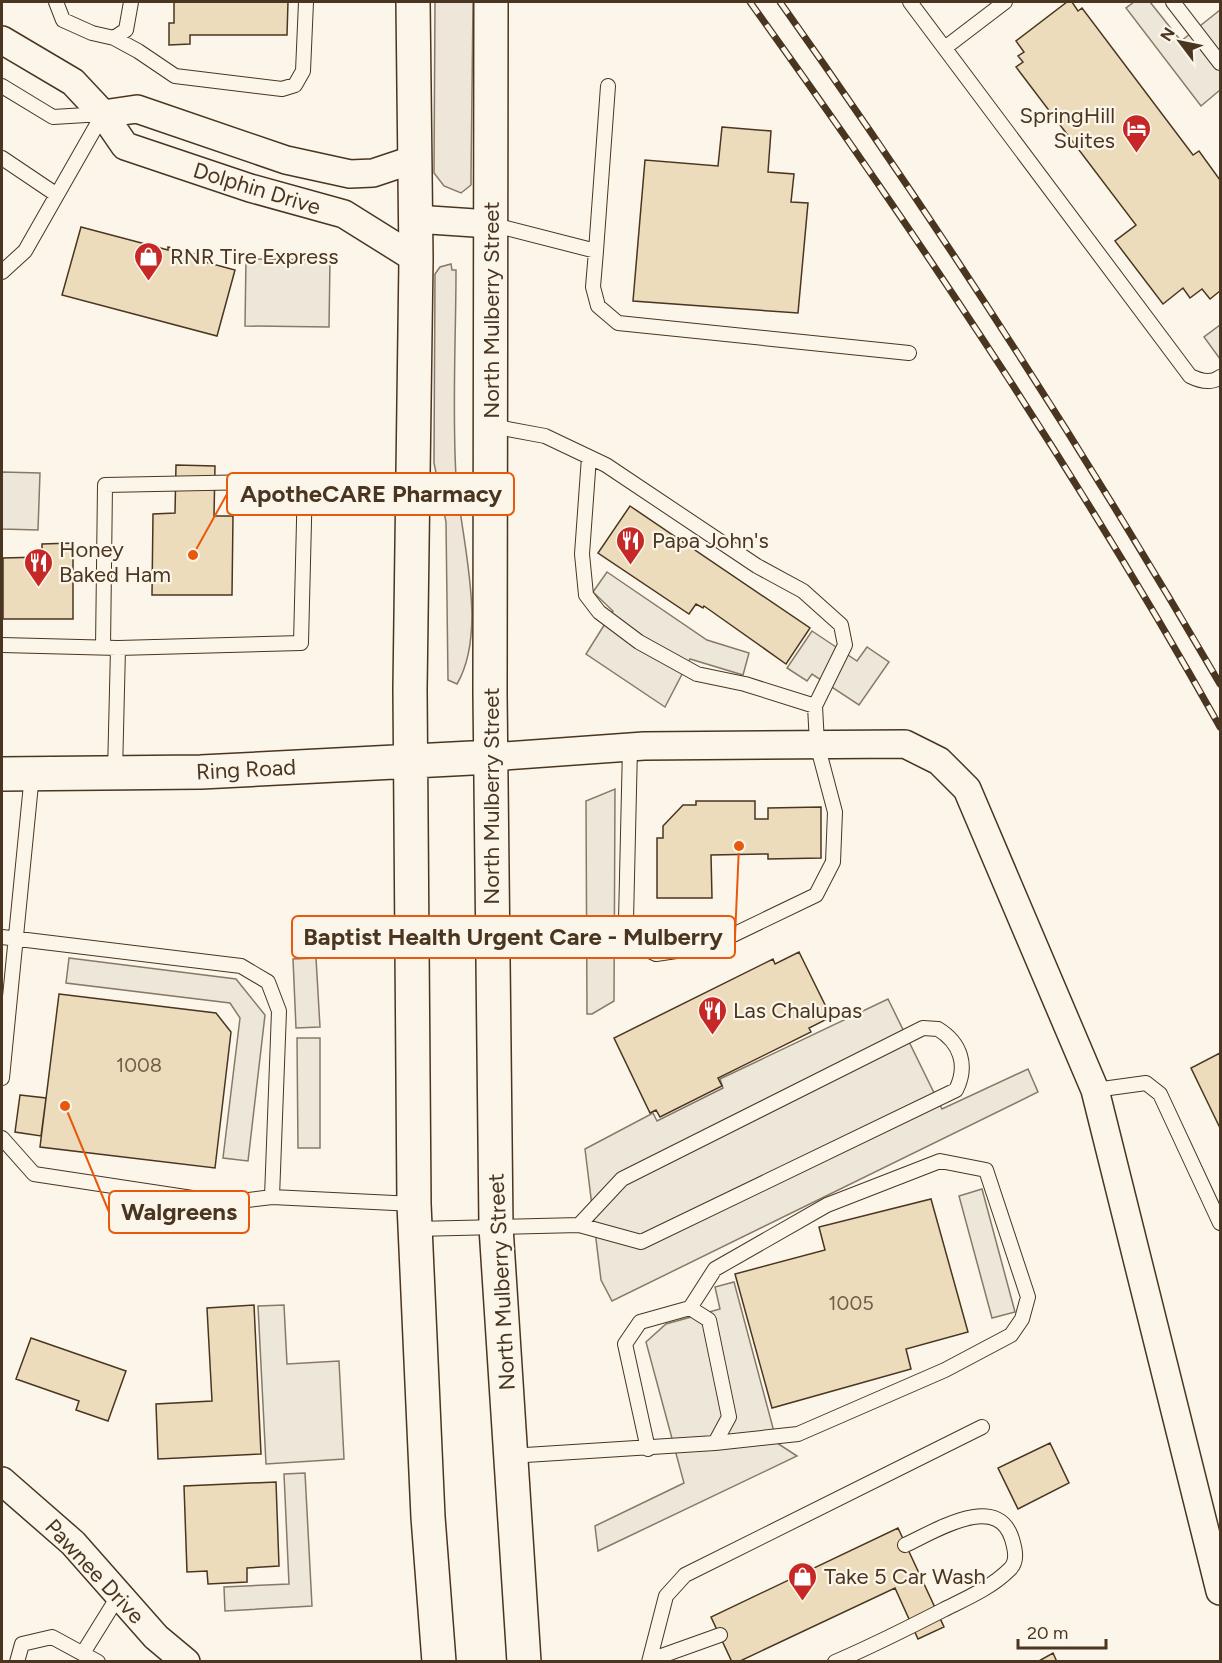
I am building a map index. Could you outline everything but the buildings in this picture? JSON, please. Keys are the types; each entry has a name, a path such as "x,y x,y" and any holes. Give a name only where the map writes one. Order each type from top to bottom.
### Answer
{"main road":[{"path":"414,2 416,259 411,762 414,1216 428,1517 439,1662"},
{"name":"North Mulberry Street","path":"491,2 490,757 496,1227 524,1662"},
{"name":"Ring Road","path":"16,774 201,772 490,757"}],"street":[{"name":"Dolphin Drive","path":"2,40 73,82 103,114 125,146 250,188 344,214 416,259"},
{"name":"Dolphin Drive","path":"103,114 137,109 286,160 350,174 373,173 416,159"},
{"path":"415,219 490,224"},
{"path":"490,757 630,747 905,744 939,761 966,789 1095,1090 1221,1591"},
{"name":"Pawnee Drive","path":"2,1481 73,1543 156,1637 186,1662"}],"lane":[{"path":"56,2 63,20 92,33 114,38 175,76 282,89 295,85 303,71 306,2"},
{"path":"114,38 126,30 130,2"},
{"path":"910,2 946,47 1190,376 1201,381 1215,381 1221,377"},
{"path":"946,47 1005,2"},
{"path":"1173,2 1221,63"},
{"path":"2,86 53,117 103,114"},
{"path":"608,86 594,287 598,306 618,323 909,354"},
{"path":"2,272 25,250 103,114"},
{"path":"2,158 57,195"},
{"path":"490,224 596,251"},
{"path":"492,426 545,436 606,465 757,566 803,591 841,626 845,645 815,705 818,744 835,812 833,862 816,895 710,946 657,954 634,943 626,921 630,747"},
{"path":"589,457 582,554 586,595 599,612 639,642 697,674 745,684 815,705"},
{"path":"2,645 118,648 301,643 305,481"},
{"path":"103,648 105,485 305,481 414,489"},
{"path":"116,773 118,648"},
{"path":"2,1078 16,774"},
{"path":"9,937 241,966 268,982 279,1011 272,1197"},
{"path":"2,1138 34,1174 225,1203 272,1197 496,1227 579,1225 641,1242 956,1090 963,1075 959,1047 938,1029 923,1029 622,1179 579,1225"},
{"path":"1095,1090 1146,1083 1160,1094 1221,1223"},
{"path":"510,1456 648,1449 798,1434 945,1371 1011,1335 1022,1319 1028,1297 986,1170 940,1161 827,1205 715,1269 690,1308 640,1323 625,1344 648,1449"},
{"path":"690,1308 709,1320 729,1417 715,1443"},
{"path":"649,1661 666,1596 685,1575 982,1428"},
{"path":"836,1662 990,1586 1012,1567 1016,1551 1009,1530 992,1517 967,1516 905,1545"},
{"path":"83,1653 119,1595"},
{"path":"649,1661 720,1635"},
{"path":"17,1662 22,1644 52,1636 98,1662"}],"shaded area":[{"path":"435,2 473,2 471,185 461,193 444,186 434,173"},
{"path":"1134,2 1150,2 1181,41 1220,10 1220,90 1201,106 1126,8"},
{"path":"246,259 330,260 329,327 245,326"},
{"path":"451,264 452,270 456,270 454,399 456,476 472,610 471,637 466,662 457,684 448,680 446,522 434,463 435,274 440,267"},
{"path":"1220,325 1220,359 1204,337"},
{"path":"2,472 40,473 38,530 2,529"},
{"path":"607,572 707,640 749,653 743,675 690,659 665,707 586,654 613,611 593,592"},
{"path":"812,631 857,661 867,647 889,662 859,705 812,674 807,681 787,668"},
{"path":"615,789 614,1001 592,1014 587,1014 586,801"},
{"path":"69,958 236,979 265,1015 248,1161 223,1158 240,1018 230,1003 66,983"},
{"path":"316,958 320,1027 296,1028 293,959"},
{"path":"888,999 942,1109 1028,1069 1038,1092 612,1301 601,1280 585,1149 653,1113 657,1121 723,1088 720,1079"},
{"path":"297,1038 320,1038 320,1148 298,1148"},
{"path":"982,1189 1015,1312 992,1318 959,1196"},
{"path":"734,1282 777,1443 797,1456 598,1551 595,1526 684,1483 646,1342 666,1324 720,1309 715,1287"},
{"path":"284,1305 287,1364 339,1361 344,1459 266,1464 258,1306"},
{"path":"305,1473 312,1606 225,1611 224,1587 289,1584 284,1474"}],"railway":[{"path":"750,2 935,268 1054,449 1166,633 1220,727"},
{"path":"780,2 896,169 1008,338 1116,510 1220,684"}],"place":[{"name":"SpringHill Suites","path":"1136,154"},
{"name":"RNR Tire Express","path":"149,282"},
{"name":"ApotheCARE Pharmacy","path":"193,555"},
{"name":"Papa John's","path":"631,566"},
{"name":"Honey Baked Ham","path":"38,588"},
{"name":"Baptist Health Urgent Care - Mulberry","path":"739,846"},
{"name":"Las Chalupas","path":"712,1036"},
{"name":"Walgreens","path":"65,1106"},
{"name":"Take 5 Car Wash","path":"803,1602"}]}
